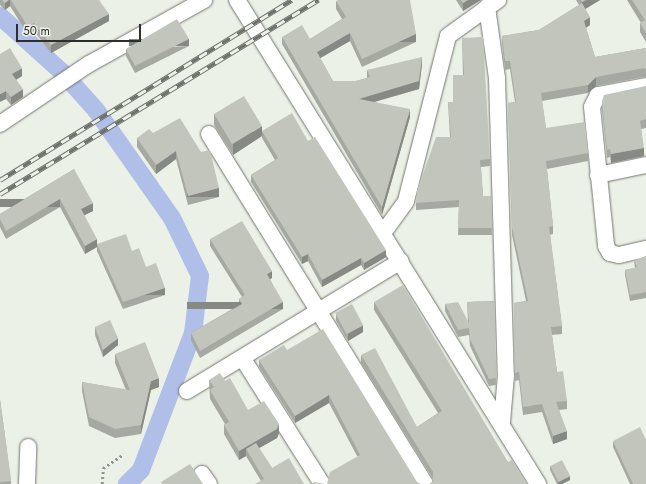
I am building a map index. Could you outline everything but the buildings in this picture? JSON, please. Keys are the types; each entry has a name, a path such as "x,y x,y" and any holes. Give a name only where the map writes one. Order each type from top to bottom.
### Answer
{"street":[{"path":"0,124 89,64 204,0"},
{"path":"237,0 502,422 538,484"},
{"path":"383,233 406,201 426,131 439,59 448,36 492,3"},
{"path":"492,3 497,78 506,375 502,422"},
{"path":"646,86 598,95 593,99 598,175 606,246 610,253 646,249"},
{"path":"209,134 425,484"},
{"path":"598,175 646,165"},
{"path":"187,392 244,359 401,261"},
{"path":"244,359 322,484"},
{"path":"27,484 28,447"}],"path":[{"path":"102,483 103,468 124,454"}],"waterway":[{"path":"0,16 62,72 96,110 172,218 200,276 193,333 141,470 127,484"}],"railway":[{"path":"0,180 292,0"},
{"path":"0,194 318,0"}]}
